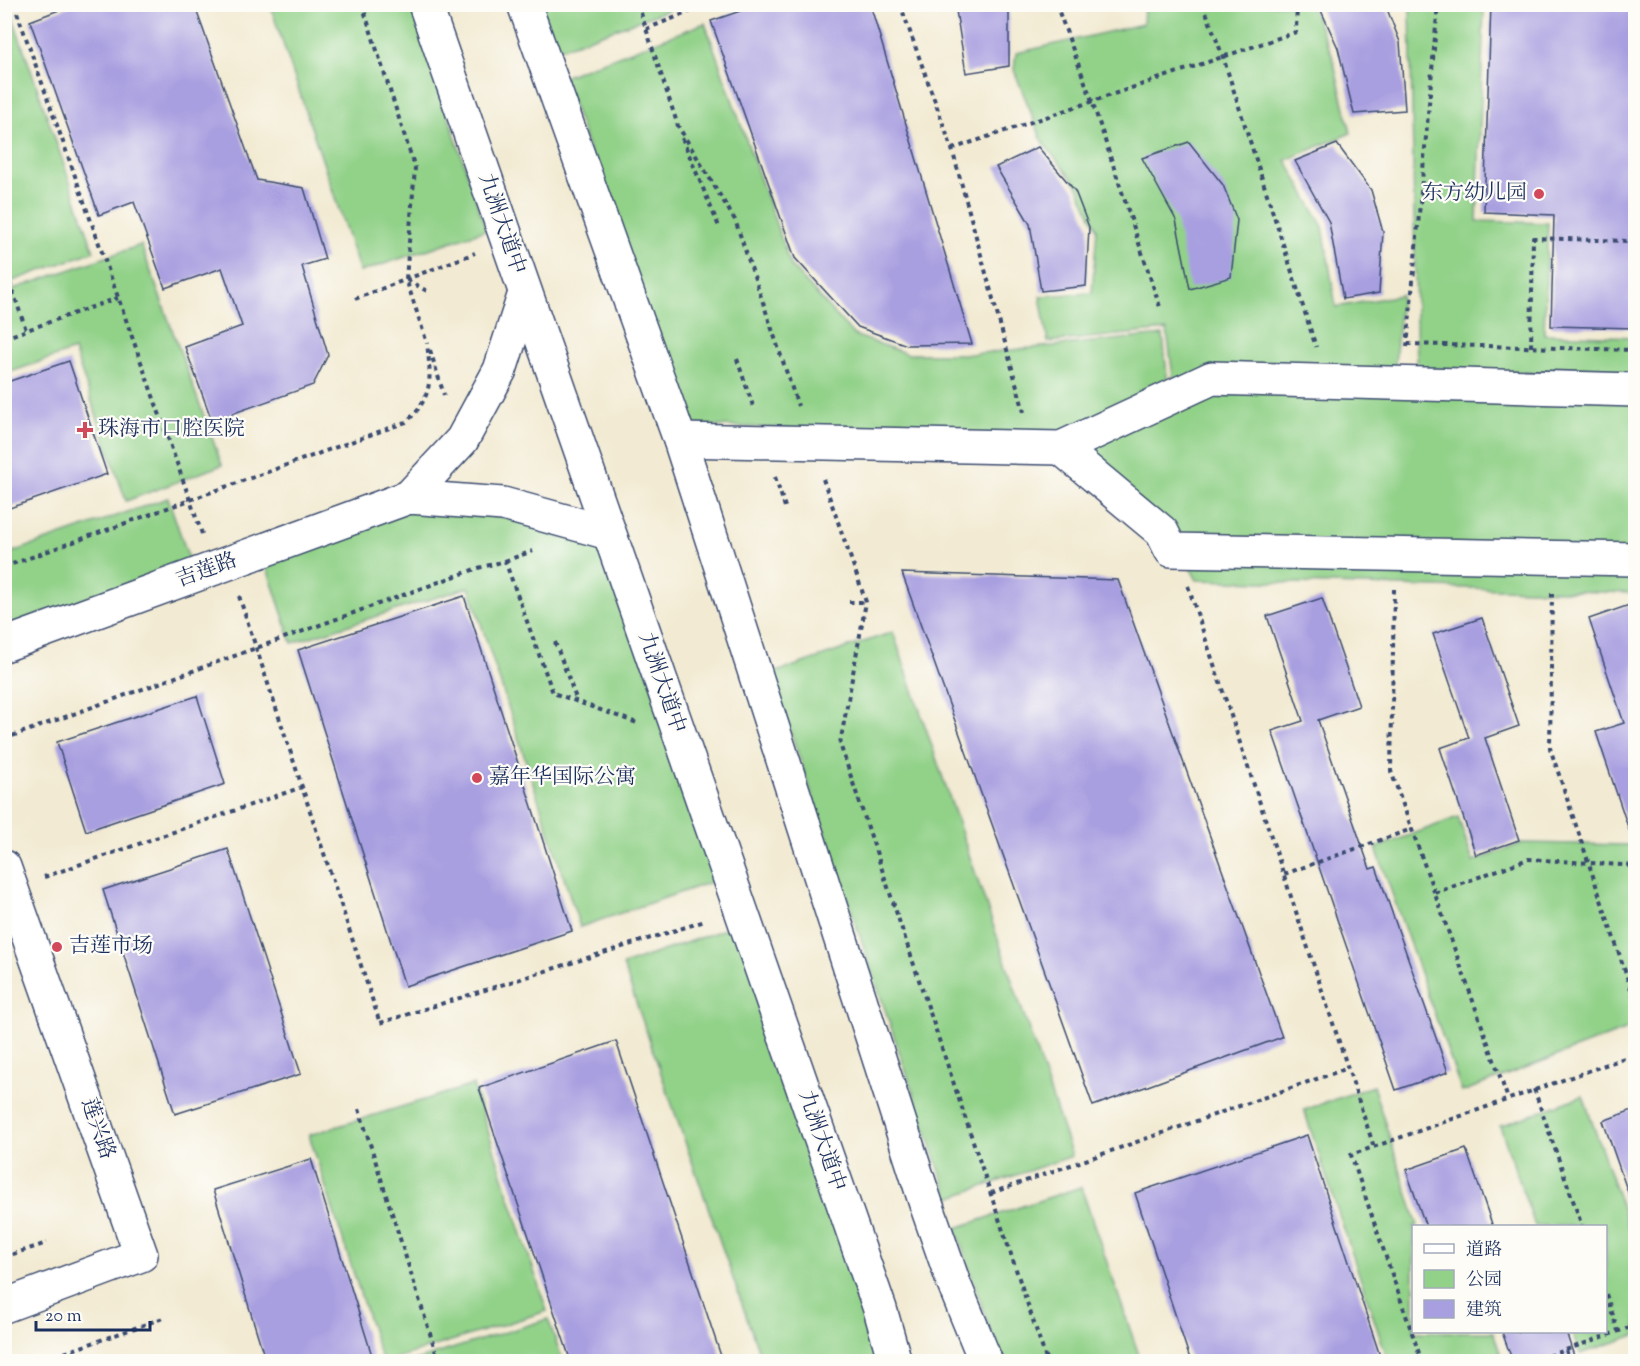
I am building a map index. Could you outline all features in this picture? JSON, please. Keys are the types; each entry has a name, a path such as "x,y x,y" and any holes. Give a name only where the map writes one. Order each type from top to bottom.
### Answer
{"main road":[{"name":"九洲大道中","path":"425,4 880,1310 896,1362"},
{"path":"524,4 680,440 925,1201 954,1284 986,1362"},
{"path":"409,497 462,440 500,370 525,293"},
{"path":"680,440 1047,448 1212,378 1635,390"},
{"path":"1047,448 1162,532 1171,550 1635,560"},
{"path":"409,497 503,504 609,533"},
{"name":"吉莲路","path":"4,645 409,497"},
{"name":"莲兴路","path":"4,1306 141,1255 8,878"}],"path":[{"path":"14,4 190,501 256,648 380,1023 705,921 709,932"},
{"path":"362,4 416,168 406,279 446,400"},
{"path":"638,4 678,126 720,229"},
{"path":"646,29 709,4"},
{"path":"900,4 952,149 1047,448"},
{"path":"1056,4 1092,101 1161,310"},
{"path":"1203,4 1223,57 1327,382"},
{"path":"952,149 1296,32 1296,4"},
{"path":"1403,383 1438,4"},
{"path":"678,126 735,220 866,602 840,744 1047,1362"},
{"path":"1531,347 1533,238 1629,242"},
{"path":"355,299 507,242"},
{"path":"4,264 26,330"},
{"path":"406,279 427,291"},
{"path":"4,338 118,298"},
{"path":"4,567 406,423 425,400 430,385 427,343"},
{"path":"1407,344 1635,350"},
{"path":"737,359 756,415"},
{"path":"4,739 478,568 536,550"},
{"path":"1171,550 1188,586 1374,1147"},
{"path":"505,561 553,693 640,724"},
{"path":"1394,590 1391,771 1508,1099"},
{"path":"1552,592 1550,748 1635,1004"},
{"path":"849,602 866,602"},
{"path":"555,642 577,702"},
{"path":"8,878 302,787"},
{"path":"1284,874 1412,830"},
{"path":"1435,893 1528,859 1635,866"},
{"path":"1412,1333 1351,1155 1635,1054"},
{"path":"991,1193 1347,1068"},
{"path":"1534,1089 1581,1225"},
{"path":"359,1109 439,1362"},
{"path":"4,1257 47,1243"},
{"path":"1607,1300 1618,1331"},
{"path":"39,1362 163,1318"},
{"path":"1532,1362 1635,1325"},
{"path":"1412,1333 1422,1362"},
{"path":"1566,1350 1570,1362"}],"green space":[{"path":"8,4 94,251 5,284 4,5"},
{"path":"540,4 682,5 557,50"},
{"path":"1150,4 1310,5 1332,55 1351,133 1286,160 1323,227 1336,307 1401,295 1394,376 1174,385 1167,330 1048,342 1040,296 1092,293 1097,229 1077,185 1043,143 1014,70 1016,53 1143,24 1144,6"},
{"path":"270,5 412,5 486,230 360,272"},
{"path":"1410,5 1484,5 1477,221 1548,223 1544,334 1635,337 1635,377 1417,368"},
{"path":"705,23 791,266 854,335 908,354 972,354 1163,335 1168,386 1061,438 688,425 563,77"},
{"path":"141,245 222,465 126,501 74,350 5,374 5,292"},
{"path":"1216,389 1635,400 1635,593 1197,580 1167,527 1083,450"},
{"path":"168,498 190,562 5,627 4,555"},
{"path":"410,509 502,516 605,547 717,880 580,927 469,587 292,643 264,559"},
{"path":"893,632 1072,1156 949,1198 771,674"},
{"path":"1458,817 1473,862 1523,843 1628,845 1636,843 1635,1026 1462,1092 1376,848"},
{"path":"742,923 896,1361 762,1361 623,965"},
{"path":"473,1085 547,1311 382,1361 309,1135"},
{"path":"1373,1086 1418,1225 1412,1225 1412,1333 1493,1333 1503,1361 1388,1361 1304,1110"},
{"path":"1583,1096 1635,1245 1636,1335 1580,1354 1572,1333 1607,1333 1607,1225 1535,1225 1500,1126"},
{"path":"1081,1187 1141,1361 1000,1361 956,1228"},
{"path":"548,1319 563,1361 413,1361"}],"building":[{"path":"75,4 194,4 257,180 304,188 325,259 302,266 328,355 313,385 212,421 185,347 242,326 222,268 165,288 134,202 99,215 30,21"},
{"path":"761,4 870,4 972,344 907,345 858,327 795,258 711,21"},
{"path":"955,4 1009,4 1009,66 966,73"},
{"path":"1318,4 1385,4 1400,42 1405,110 1354,114 1338,48"},
{"path":"1491,4 1635,4 1633,259 1635,259 1635,328 1551,326 1554,215 1484,212"},
{"path":"1189,142 1223,185 1237,220 1231,277 1190,289 1176,220 1142,158"},
{"path":"1337,144 1371,190 1383,232 1379,293 1343,299 1329,222 1295,161"},
{"path":"1038,147 1075,191 1089,227 1086,286 1041,291 1030,224 996,167"},
{"path":"69,361 107,474 4,510 4,383"},
{"path":"902,573 1118,580 1282,1037 1093,1106"},
{"name":"嘉年华国际公寓","path":"464,596 572,931 405,986 298,650"},
{"path":"1322,598 1359,706 1318,720 1370,869 1376,867 1448,1072 1396,1090 1272,731 1303,721 1267,616"},
{"path":"1635,603 1635,832 1630,833 1596,732 1624,723 1589,619"},
{"path":"1482,618 1519,726 1485,738 1519,840 1476,855 1440,748 1469,738 1433,634"},
{"path":"197,696 225,784 86,831 57,742"},
{"path":"228,849 301,1074 175,1114 103,890"},
{"path":"616,1041 723,1362 571,1362 479,1088"},
{"path":"1635,1109 1635,1201 1631,1201 1603,1121"},
{"path":"1307,1135 1382,1362 1191,1362 1135,1193"},
{"path":"1466,1149 1492,1225 1425,1225 1406,1170"},
{"path":"311,1159 374,1362 266,1362 213,1190"},
{"path":"1502,1333 1566,1333 1576,1362 1513,1362"}],"place":[{"name":"东方幼儿园","path":"1539,194"},
{"name":"珠海市口腔医院","path":"85,430"},
{"name":"嘉年华国际公寓","path":"477,778"},
{"name":"吉莲市场","path":"57,947"}]}
